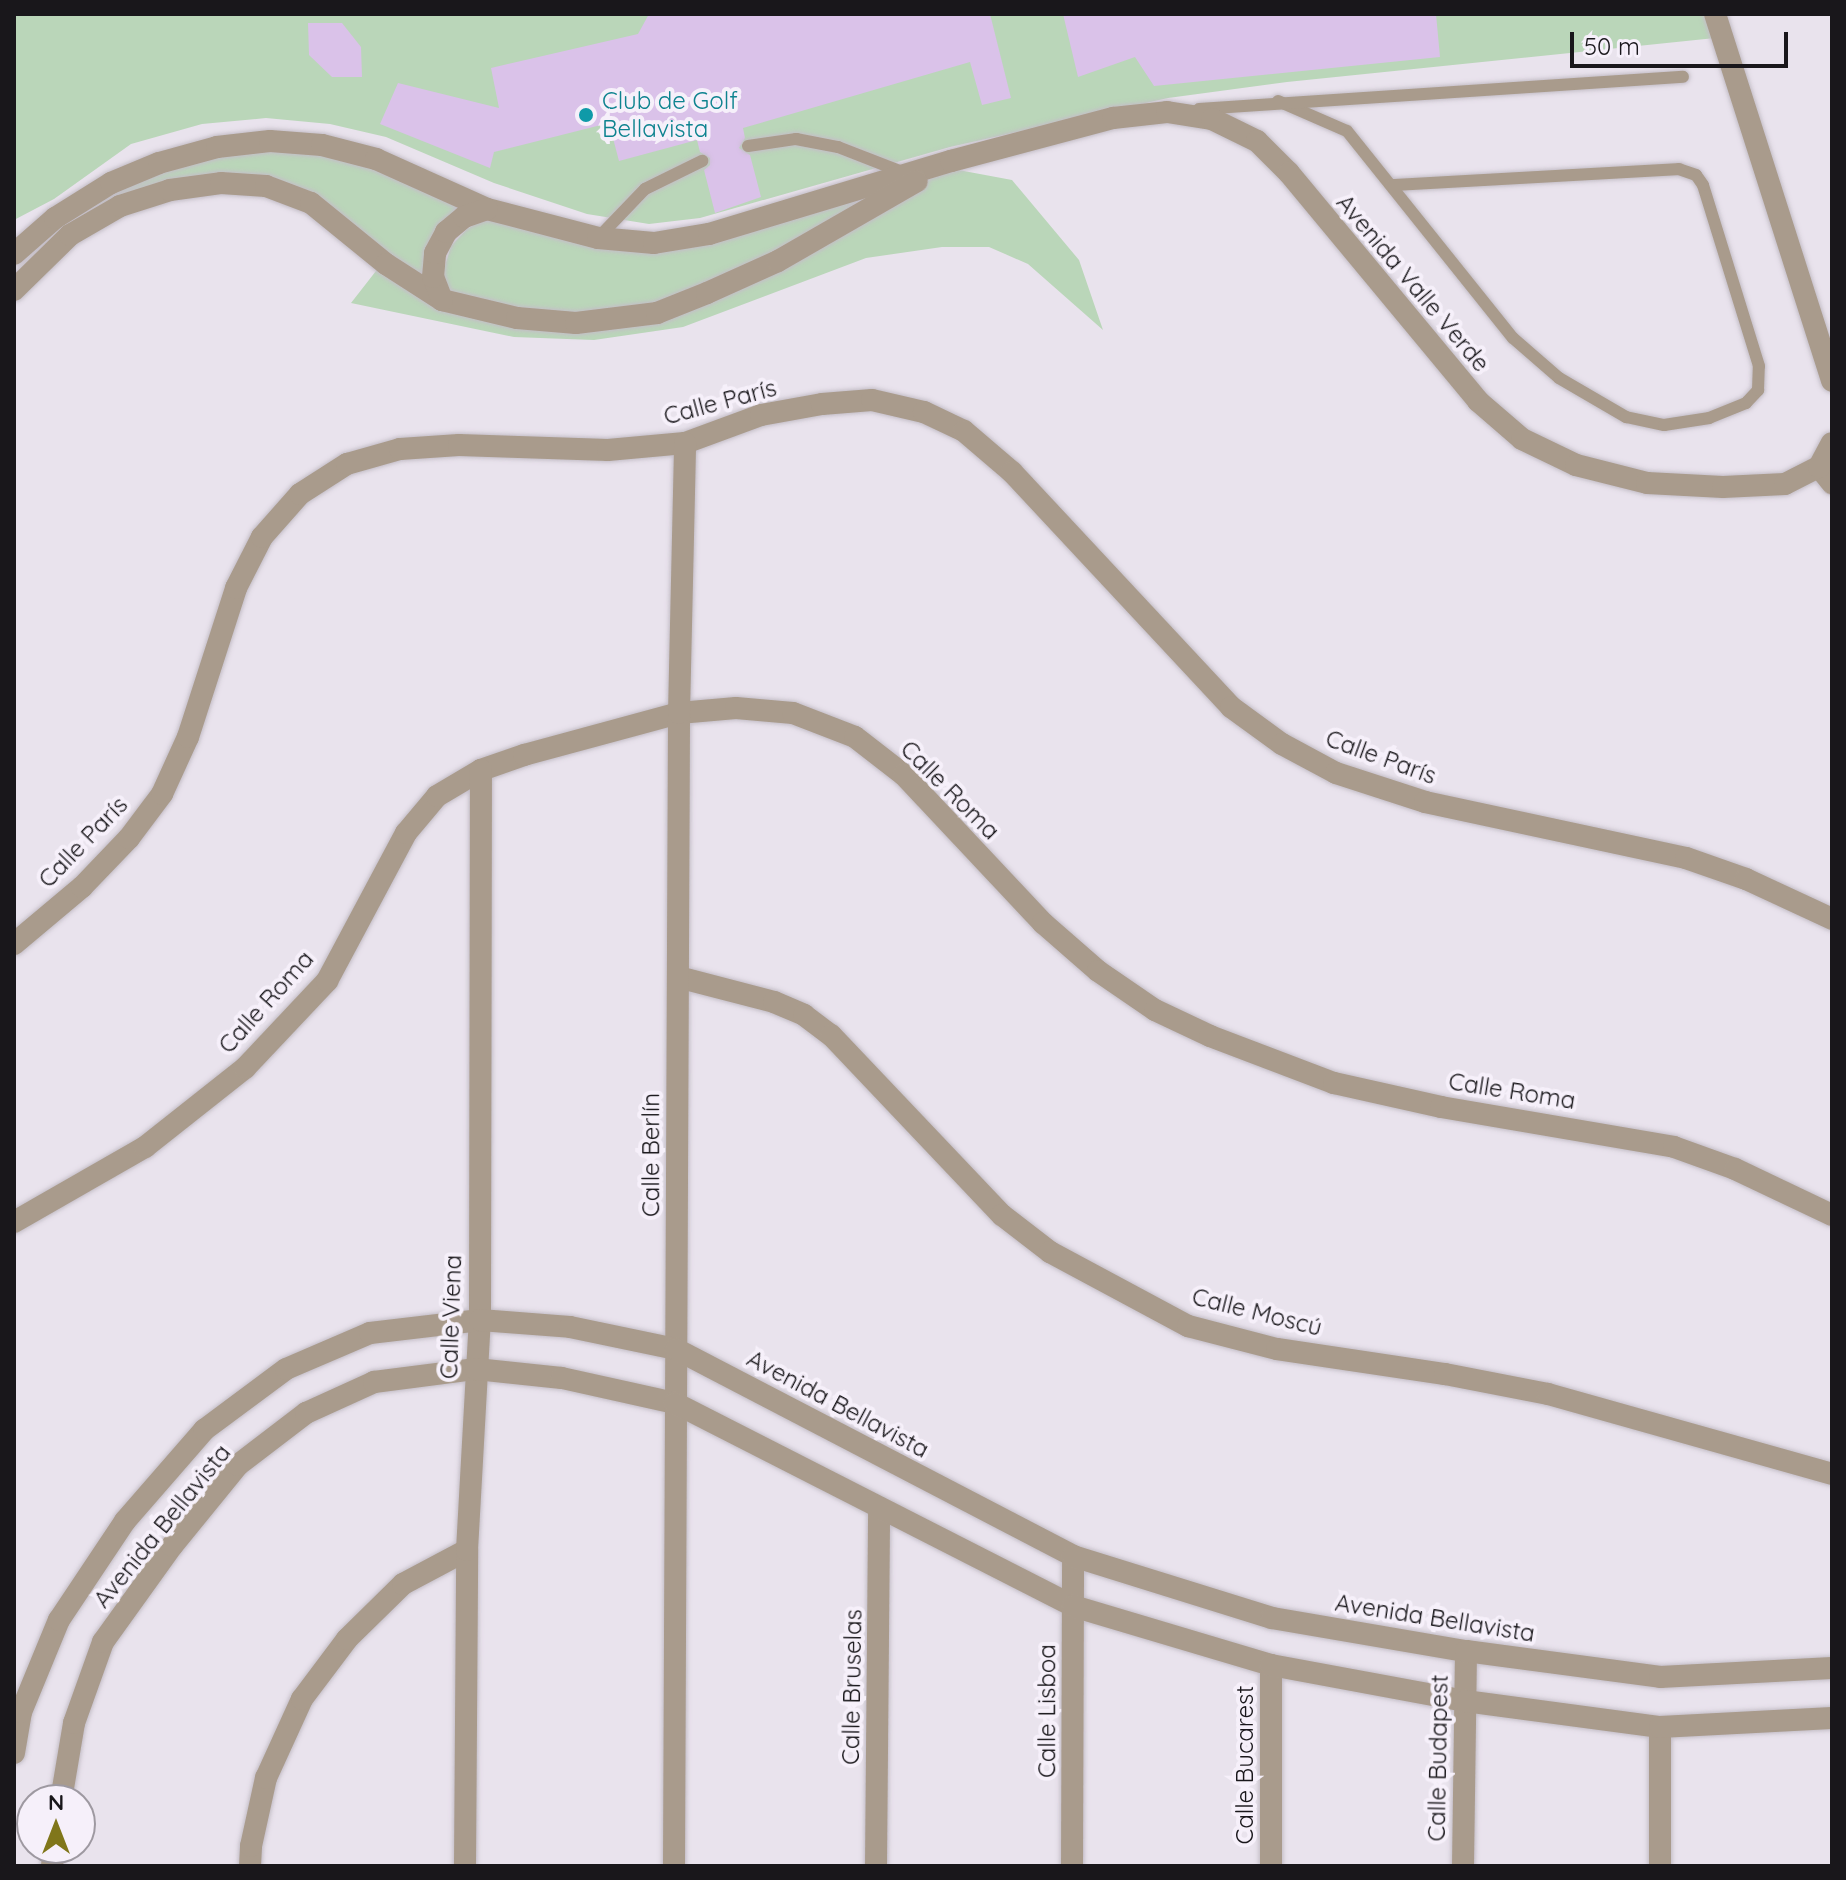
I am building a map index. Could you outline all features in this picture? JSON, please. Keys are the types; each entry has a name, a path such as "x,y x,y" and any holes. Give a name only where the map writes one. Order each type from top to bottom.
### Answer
{"street":[{"path":"1715,14 1832,381"},
{"name":"Avenida Valle Verde","path":"14,254 55,218 111,183 159,163 217,147 270,141 322,145 376,159 487,209 598,238 654,243 709,234 951,161 1113,118 1167,112 1212,119 1257,141 1289,173 1478,401 1522,439 1576,465 1647,483 1723,487 1785,484 1826,475 1832,443"},
{"name":"Avenida Valle Verde","path":"14,290 70,235 120,206 170,190 221,183 266,186 311,203 386,264 442,300 517,318 576,323 657,313 778,261 951,161"},
{"path":"442,300 433,277 435,253 446,232 464,217 487,209"},
{"name":"Calle París","path":"14,944 101,867 129,838 162,794 188,737 236,588 262,537 300,494 347,464 400,449 459,445 608,450 685,443 761,415 822,404 872,400 924,412 964,431 1012,472 1231,707 1282,744 1336,773 1425,802 1686,858 1746,879 1832,919"},
{"name":"Calle Berlín","path":"674,1866 679,713 685,443"},
{"name":"Calle Roma","path":"14,1222 145,1147 245,1068 327,981 406,833 437,796 481,770 679,713 736,708 793,713 855,737 904,775 1043,923 1098,971 1155,1010 1210,1036 1334,1083 1441,1107 1674,1147 1735,1169 1832,1215"},
{"name":"Calle Viena","path":"465,1866 467,1550 480,1320 481,770"},
{"name":"Calle Moscú","path":"678,977 774,1002 804,1015 831,1035 1002,1215 1050,1252 1188,1326 1277,1349 1445,1374 1548,1394 1832,1474"},
{"name":"Avenida Bellavista","path":"14,1753 21,1712 59,1620 125,1521 204,1430 286,1369 370,1333 480,1320 570,1327 676,1349 1073,1556 1272,1618 1466,1651 1660,1677 1832,1668"},
{"name":"Avenida Bellavista","path":"64,1784 74,1723 103,1642 172,1546 238,1465 306,1413 374,1382 476,1369 562,1378 675,1403 1073,1606 1271,1665 1465,1701 1660,1727 1832,1718"},
{"name":"Calle Bruselas","path":"876,1866 879,1508"},
{"path":"250,1866 251,1846 266,1778 302,1699 347,1639 403,1584 467,1550"},
{"name":"Calle Lisboa","path":"1072,1866 1073,1556"},
{"name":"Calle Budapest","path":"1463,1866 1466,1651"},
{"name":"Calle Bucarest","path":"1271,1665 1271,1866"},
{"path":"1660,1727 1660,1866"}],"lane":[{"path":"1167,112 1278,101 1683,77"},
{"path":"1278,101 1347,131 1433,243 1513,338 1559,378 1626,417 1664,425 1709,418 1746,403 1758,390 1759,366 1703,185 1696,175 1679,169 1391,185"},
{"path":"748,146 796,139 838,147 908,174"},
{"path":"598,238 645,189 702,161"}],"green space":[{"name":"Club de Golf Bellavista","path":"14,14 1708,14 1715,38 1287,82 1168,98 950,147 700,218 649,224 587,214 494,183 386,137 330,124 266,118 202,124 131,144 54,199 14,220"},
{"path":"256,146 323,150 469,206 447,220 444,269 451,246 467,229 492,215 653,249 953,169 1012,180 1079,260 1103,330 1028,264 989,247 942,247 866,258 683,327 594,340 514,337 351,303 390,253 233,177 147,189 79,214 142,172"}],"building":[{"name":"Club de Golf Bellavista","path":"649,14 990,14 1011,98 982,105 970,62 743,128 745,138 739,148 750,155 761,197 715,213 704,170 710,165 710,158 700,152 697,140 619,161 609,123 494,152 490,168 380,124 398,83 499,108 491,68 638,34"},
{"path":"1063,14 1436,14 1440,57 1154,86 1135,57 1078,77"},
{"path":"308,23 342,23 361,47 362,77 332,77 309,55"}],"place":[{"name":"Club de Golf Bellavista","path":"586,115"}]}
